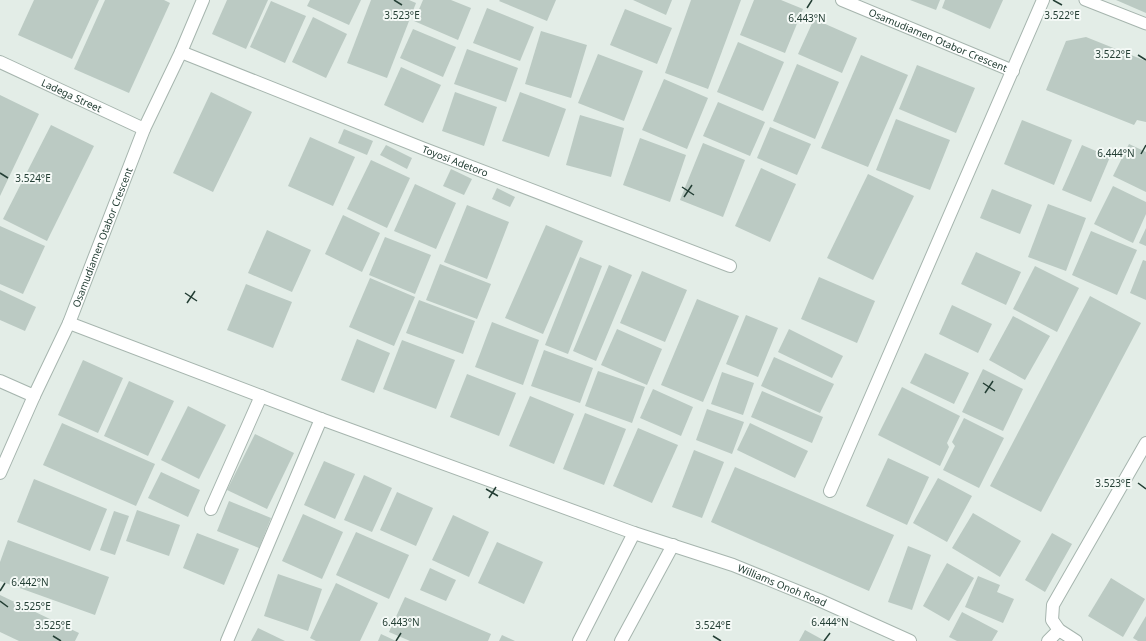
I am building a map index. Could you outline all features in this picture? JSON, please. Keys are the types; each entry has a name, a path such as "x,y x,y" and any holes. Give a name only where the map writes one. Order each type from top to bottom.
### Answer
{"street":[{"name":"Osamudiamen Otabor Crescent","path":"0,473 34,396 69,323 144,129 181,52 203,0"},
{"name":"Osamudiamen Otabor Crescent","path":"842,0 1012,71"},
{"path":"830,491 1043,0"},
{"name":"Toyosi Adetoro","path":"181,52 422,148 730,266"},
{"name":"Ladega Street","path":"0,62 144,129"},
{"name":"Williams Onoh Road","path":"69,323 321,419 634,533 733,565 819,600 910,641"},
{"path":"0,381 34,396"},
{"path":"211,509 261,396"},
{"path":"227,641 321,419"},
{"path":"1076,641 1059,630 1052,620 1053,605 1146,443"},
{"path":"579,641 634,533"},
{"path":"621,641 673,545"},
{"path":"1048,641 1059,630"}],"lane":[{"path":"1085,0 1146,24"}],"building":[{"path":"34,0 99,0 72,59 18,35"},
{"path":"105,0 164,0 170,3 129,93 74,69"},
{"path":"227,0 268,0 246,49 212,34"},
{"path":"310,0 361,0 349,25 307,6"},
{"path":"371,0 409,0 416,3 387,78 347,63"},
{"path":"423,0 451,0 471,8 458,40 414,21"},
{"path":"556,0 547,21 499,1"},
{"path":"633,0 672,0 666,15"},
{"path":"691,0 741,0 708,89 665,73"},
{"path":"754,0 781,0 803,9 785,53 740,35"},
{"path":"910,0 940,0 936,10"},
{"path":"945,0 1003,0 990,29 942,8"},
{"path":"1116,0 1146,0 1146,13"},
{"path":"271,1 306,16 285,63 250,47"},
{"path":"487,8 534,27 520,61 473,43"},
{"path":"625,9 672,28 657,64 610,45"},
{"path":"313,17 347,34 326,78 292,62"},
{"path":"814,19 857,38 842,73 798,54"},
{"path":"413,29 456,47 443,77 400,58"},
{"path":"541,31 587,45 571,98 525,84"},
{"path":"1086,37 1146,61 1146,122 1137,120 1134,125 1046,90 1066,41"},
{"path":"738,42 784,62 763,111 717,92"},
{"path":"467,49 518,68 506,102 454,84"},
{"path":"598,54 643,71 624,121 578,103"},
{"path":"861,55 908,75 868,167 821,148"},
{"path":"797,64 839,82 815,139 773,121"},
{"path":"917,65 975,88 956,133 899,109"},
{"path":"401,67 441,85 423,123 384,105"},
{"path":"664,79 708,98 687,149 642,130"},
{"path":"211,92 252,112 213,192 173,173"},
{"path":"455,92 497,107 484,146 442,131"},
{"path":"520,92 566,109 549,157 502,141"},
{"path":"0,95 39,114 0,196"},
{"path":"718,102 765,122 750,156 703,136"},
{"path":"580,115 624,128 611,177 566,165"},
{"path":"896,119 950,140 930,190 876,170"},
{"path":"1022,120 1072,140 1054,185 1004,164"},
{"path":"51,125 94,146 47,241 3,219"},
{"path":"770,127 811,144 797,175 757,158"},
{"path":"344,129 373,141 367,155 338,143"},
{"path":"310,137 355,157 333,206 288,186"},
{"path":"640,138 686,155 670,202 623,185"},
{"path":"703,143 745,160 723,217 680,200"},
{"path":"1129,144 1146,152 1146,192 1113,176"},
{"path":"386,145 412,158 407,169 380,155"},
{"path":"1082,145 1110,157 1091,202 1062,190"},
{"path":"371,160 410,178 387,228 347,209"},
{"path":"761,168 796,184 770,242 735,226"},
{"path":"451,169 472,179 464,195 443,186"},
{"path":"868,174 914,196 873,280 827,258"},
{"path":"415,184 456,203 436,249 394,231"},
{"path":"1113,186 1146,202 1146,214 1133,243 1094,224"},
{"path":"497,188 515,197 510,207 492,199"},
{"path":"992,189 1032,205 1020,234 980,218"},
{"path":"1048,204 1086,218 1066,271 1028,257"},
{"path":"467,205 509,222 487,279 444,262"},
{"path":"343,215 380,233 362,272 325,254"},
{"path":"546,225 583,241 543,334 505,318"},
{"path":"0,226 45,246 23,294 0,284"},
{"path":"1146,228 1146,246 1139,243"},
{"path":"267,230 311,250 292,292 248,273"},
{"path":"1091,231 1137,250 1117,295 1072,275"},
{"path":"385,237 431,255 415,294 369,275"},
{"path":"976,252 1021,272 1006,305 961,284"},
{"path":"580,257 602,266 568,354 545,345"},
{"path":"1143,260 1146,261 1146,300 1130,293"},
{"path":"440,264 491,284 477,319 426,300"},
{"path":"609,265 632,275 596,361 573,351"},
{"path":"1035,266 1079,288 1057,332 1013,309"},
{"path":"642,271 687,290 665,342 620,323"},
{"path":"819,277 875,301 857,343 801,319"},
{"path":"370,278 415,297 394,346 349,327"},
{"path":"246,284 292,302 273,348 227,330"},
{"path":"0,290 36,307 25,331 0,320"},
{"path":"1090,296 1141,323 1041,512 990,486"},
{"path":"697,299 739,316 703,402 661,385"},
{"path":"419,300 475,321 463,354 406,333"},
{"path":"952,305 992,324 978,353 939,334"},
{"path":"746,315 778,328 758,377 726,364"},
{"path":"1013,316 1050,336 1025,380 989,360"},
{"path":"492,322 539,340 523,385 475,367"},
{"path":"617,329 662,349 647,385 601,365"},
{"path":"789,329 843,356 832,378 778,352"},
{"path":"357,339 390,353 374,393 341,380"},
{"path":"402,340 455,360 436,409 383,389"},
{"path":"544,350 593,368 580,403 531,386"},
{"path":"925,353 969,373 954,404 910,383"},
{"path":"774,357 834,384 820,413 761,386"},
{"path":"83,360 123,378 98,433 58,415"},
{"path":"983,369 1023,389 1003,431 962,412"},
{"path":"598,371 645,387 632,423 585,406"},
{"path":"722,372 754,383 743,415 711,404"},
{"path":"467,374 516,393 499,436 450,417"},
{"path":"129,381 174,401 148,456 104,436"},
{"path":"902,387 960,416 947,443 949,447 940,466 878,435"},
{"path":"653,389 693,407 681,436 640,418"},
{"path":"762,391 823,417 812,443 751,417"},
{"path":"530,396 574,414 554,464 509,446"},
{"path":"188,406 226,425 199,479 161,460"},
{"path":"707,409 744,422 732,454 696,440"},
{"path":"585,413 626,429 604,485 563,469"},
{"path":"964,418 1004,438 979,488 943,470 955,446 952,442"},
{"path":"62,423 155,464 136,506 43,465"},
{"path":"750,423 808,451 795,478 737,450"},
{"path":"638,428 678,445 652,503 613,486"},
{"path":"255,434 294,453 267,509 227,490"},
{"path":"694,450 724,462 702,518 672,507"},
{"path":"888,458 929,477 907,525 866,506"},
{"path":"324,461 355,474 335,519 304,505"},
{"path":"735,467 894,535 869,591 711,522"},
{"path":"161,472 200,490 188,517 148,498"},
{"path":"364,475 392,488 372,532 344,520"},
{"path":"938,478 972,496 947,542 913,523"},
{"path":"34,479 107,509 90,551 17,522"},
{"path":"397,492 433,508 416,546 380,530"},
{"path":"229,501 271,518 259,548 217,531"},
{"path":"137,510 180,525 169,556 126,541"},
{"path":"114,511 129,516 115,555 100,550"},
{"path":"973,513 1021,541 1000,577 952,548"},
{"path":"303,514 343,532 322,579 282,561"},
{"path":"453,515 489,532 469,577 432,560"},
{"path":"356,532 409,555 389,599 336,575"},
{"path":"197,533 239,549 224,585 183,568"},
{"path":"1052,533 1072,544 1045,592 1025,580"},
{"path":"8,540 109,577 95,615 0,581 0,562"},
{"path":"497,542 543,562 524,604 478,583"},
{"path":"908,546 931,555 912,610 888,602"},
{"path":"947,563 974,578 949,621 923,606"},
{"path":"430,568 456,580 446,601 420,590"},
{"path":"278,574 322,589 308,631 264,616"},
{"path":"978,576 1000,585 997,592 1014,599 1003,623 965,607"},
{"path":"1111,578 1145,599 1123,637 1088,616"},
{"path":"336,583 378,603 360,641 316,641 310,638"},
{"path":"0,595 79,633 75,641 19,641 0,632"},
{"path":"405,597 491,634 488,641 410,641 389,632"},
{"path":"962,612 998,631 992,641 957,641 949,637"},
{"path":"1146,616 1146,641 1138,641 1133,638"},
{"path":"258,628 285,641 251,641"},
{"path":"805,630 825,641 799,641"},
{"path":"381,634 396,641 378,641"},
{"path":"502,635 515,641 499,641"}]}
